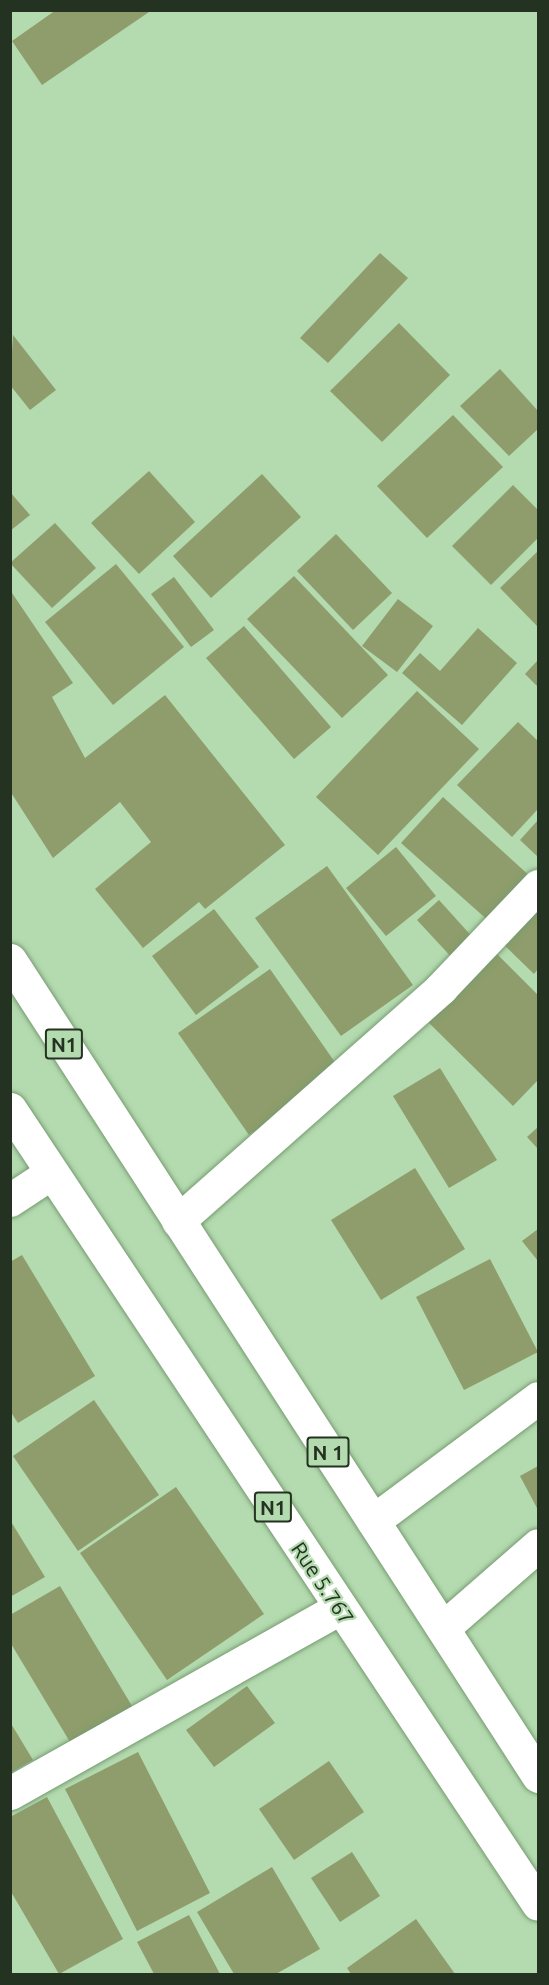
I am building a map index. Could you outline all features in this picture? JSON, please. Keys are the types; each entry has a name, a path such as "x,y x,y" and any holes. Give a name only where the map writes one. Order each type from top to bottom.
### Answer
{"main road":[{"path":"178,1221 441,988 538,886"},
{"name":"N1","path":"10,960 117,1128"},
{"name":"Rue 5.767","path":"10,1109 339,1608 538,1904"},
{"name":"N 1","path":"117,1128 538,1776"},
{"path":"10,1200 51,1173"},
{"path":"373,1521 538,1398"},
{"path":"443,1628 538,1545"},
{"path":"10,1793 339,1608"}],"building":[{"path":"56,10 152,10 42,85 12,41"},
{"path":"380,253 408,278 328,363 300,338"},
{"path":"399,323 450,375 382,442 330,391"},
{"path":"13,335 56,390 30,410 10,385"},
{"path":"500,369 538,411 538,429 509,456 460,406"},
{"path":"453,415 503,467 427,538 377,486"},
{"path":"149,471 195,522 139,574 91,523"},
{"path":"262,474 301,517 211,598 173,556"},
{"path":"513,485 538,510 538,538 491,585 452,546"},
{"path":"10,492 30,515 10,531"},
{"path":"55,523 96,568 52,608 10,563"},
{"path":"336,534 392,593 353,630 297,571"},
{"path":"538,551 538,627 500,588"},
{"path":"116,564 184,647 113,705 45,622"},
{"path":"294,576 388,675 342,718 247,619"},
{"path":"174,577 214,630 191,647 151,594"},
{"path":"10,590 73,683 52,697 85,758 165,695 285,845 205,909 199,902 143,948 95,889 151,842 120,802 53,858 10,791"},
{"path":"398,599 433,626 397,672 362,646"},
{"path":"244,626 331,727 294,759 206,658"},
{"path":"478,628 517,663 462,725 402,673 420,653 440,671"},
{"path":"538,660 538,687 525,674"},
{"path":"417,691 479,749 378,855 316,797"},
{"path":"518,722 538,741 538,809 512,837 457,785"},
{"path":"443,797 532,878 491,923 401,843"},
{"path":"538,820 538,857 520,840"},
{"path":"396,847 436,896 386,936 346,888"},
{"path":"327,866 413,985 341,1036 255,918"},
{"path":"439,900 476,941 455,961 417,920"},
{"path":"538,905 538,969 534,974 502,943"},
{"path":"214,909 259,967 196,1015 152,956"},
{"path":"493,950 538,995 538,1080 513,1106 424,1018"},
{"path":"270,969 341,1071 249,1135 178,1033"},
{"path":"440,1068 497,1160 449,1188 393,1096"},
{"path":"538,1127 538,1149 527,1137"},
{"path":"415,1168 465,1249 381,1300 331,1220"},
{"path":"538,1229 538,1261 522,1241"},
{"path":"22,1255 95,1376 18,1423 10,1411 10,1262"},
{"path":"490,1259 538,1352 464,1390 416,1297"},
{"path":"94,1400 159,1495 78,1551 13,1456"},
{"path":"538,1466 538,1510 520,1476"},
{"path":"176,1487 264,1614 167,1680 80,1553"},
{"path":"10,1520 45,1577 10,1597"},
{"path":"60,1586 135,1711 73,1747 10,1642 10,1615"},
{"path":"247,1686 275,1723 214,1767 186,1730"},
{"path":"10,1722 33,1760 10,1773"},
{"path":"138,1752 210,1893 137,1931 65,1789"},
{"path":"329,1761 364,1812 294,1860 259,1809"},
{"path":"47,1797 123,1939 59,1974 10,1890 10,1817"},
{"path":"352,1852 380,1896 340,1922 311,1878"},
{"path":"272,1867 320,1949 276,1974 234,1974 197,1912"},
{"path":"189,1915 220,1974 154,1974 137,1942"},
{"path":"416,1919 455,1974 351,1974 347,1968"}]}
